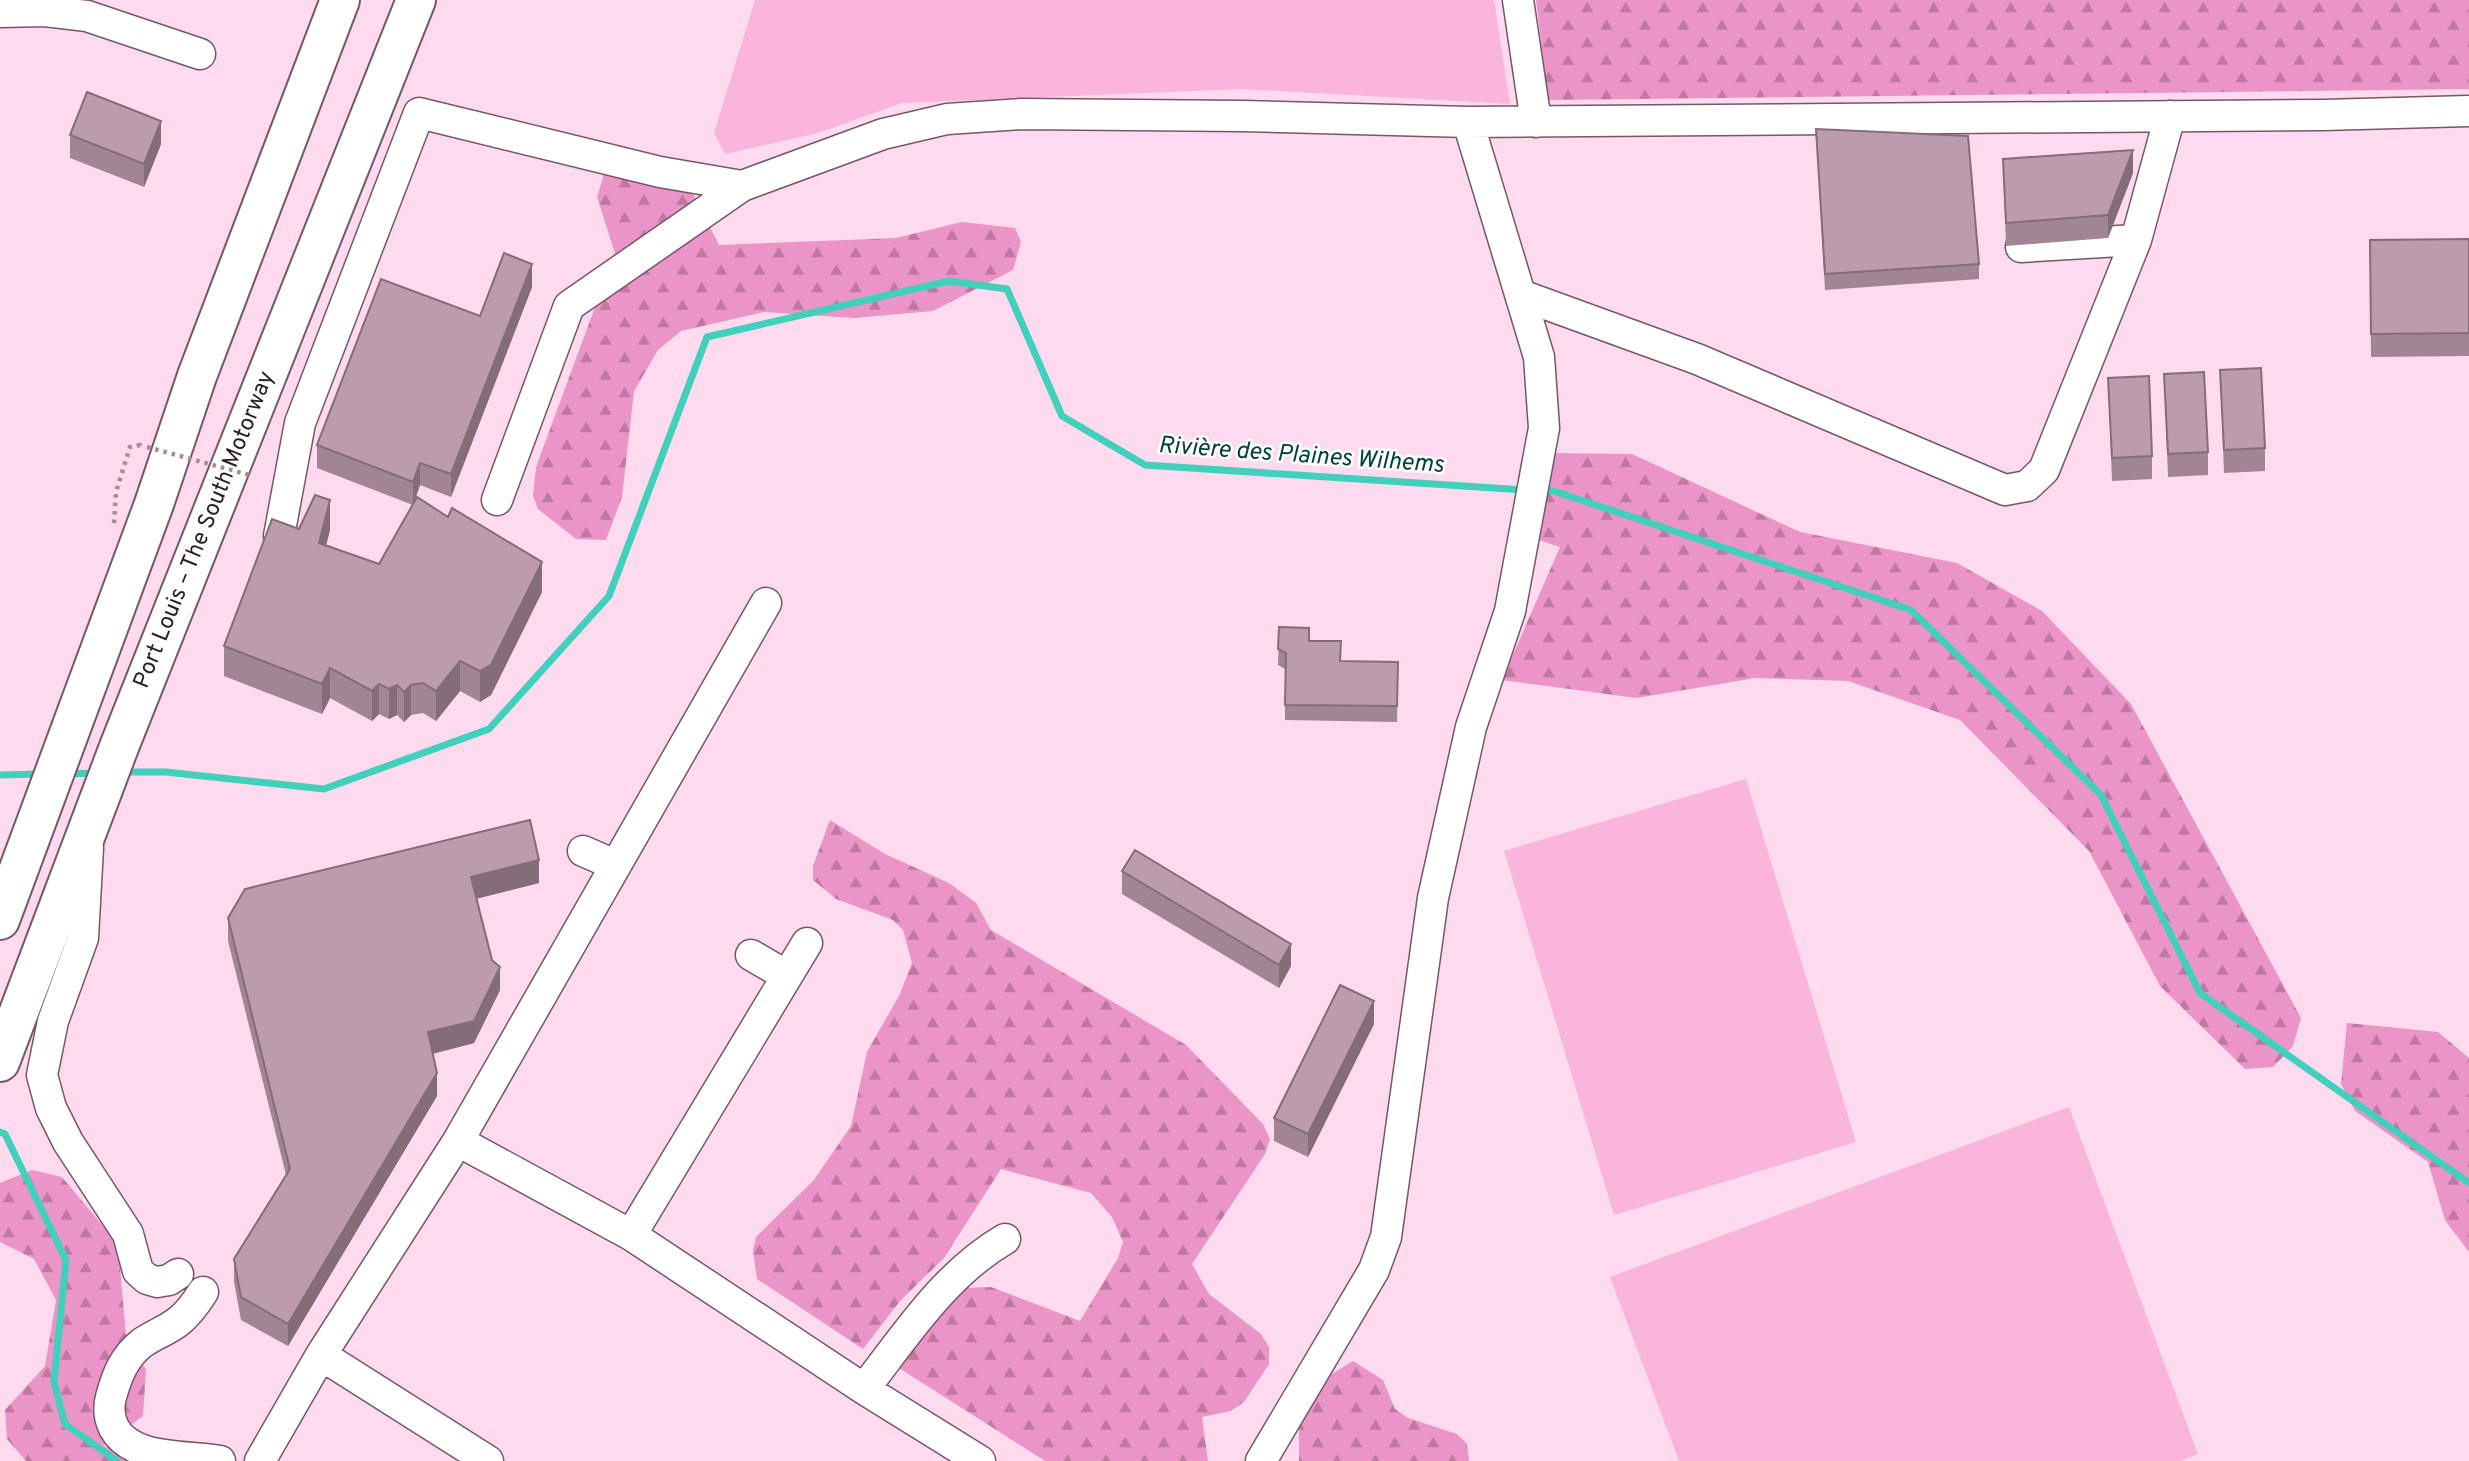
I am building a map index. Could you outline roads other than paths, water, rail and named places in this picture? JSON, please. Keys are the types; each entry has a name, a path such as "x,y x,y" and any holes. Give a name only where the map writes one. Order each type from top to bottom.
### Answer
{"highway":[{"path":"0,920 154,504 197,376 340,0"},
{"name":"Port Louis – The South Motorway","path":"0,1062 119,747 416,0"}],"street":[{"path":"1518,0 1536,122"},
{"path":"0,12 47,5 200,54"},
{"path":"497,500 569,306 742,186 883,134 947,119 1035,114 1536,122 2469,111"},
{"path":"279,536 300,423 419,113 660,172 742,186"},
{"path":"1521,295 1697,359 2005,489 2027,486 2044,470 2136,240 2170,116"},
{"path":"1261,1461 1374,1270 1386,1237 1433,898 1471,727 1510,611 1544,428 1539,357 1468,122"},
{"path":"2021,247 2136,240"},
{"path":"260,1461 321,1355 458,1141 766,603"},
{"path":"92,820 83,937 53,1021 42,1075 51,1108 68,1142 128,1234 138,1271 147,1279 158,1282 169,1280 178,1274"},
{"path":"583,851 615,865"},
{"path":"631,1235 807,943"},
{"path":"751,955 787,976"},
{"path":"458,1141 631,1235 864,1389 980,1461"},
{"path":"864,1389 950,1281 982,1252 1005,1239"},
{"path":"203,1292 178,1322 142,1343 123,1362 109,1404 110,1420 118,1437 132,1449 158,1458 220,1461"},
{"path":"321,1355 488,1461"}],"waterway":[{"name":"Rivière des Plaines Wilhems","path":"123,772 166,772 324,789 489,729 609,596 707,337 949,281 1007,289 1062,416 1145,465 1524,490"},
{"name":"Rivière des Plaines Wilhems","path":"1540,491 1554,491 1911,610 2101,795 2200,993 2469,1183"},
{"path":"67,774 97,773"},
{"path":"0,775 41,774"},
{"path":"0,1132 5,1134 66,1260 54,1382 65,1424 117,1461"}]}
